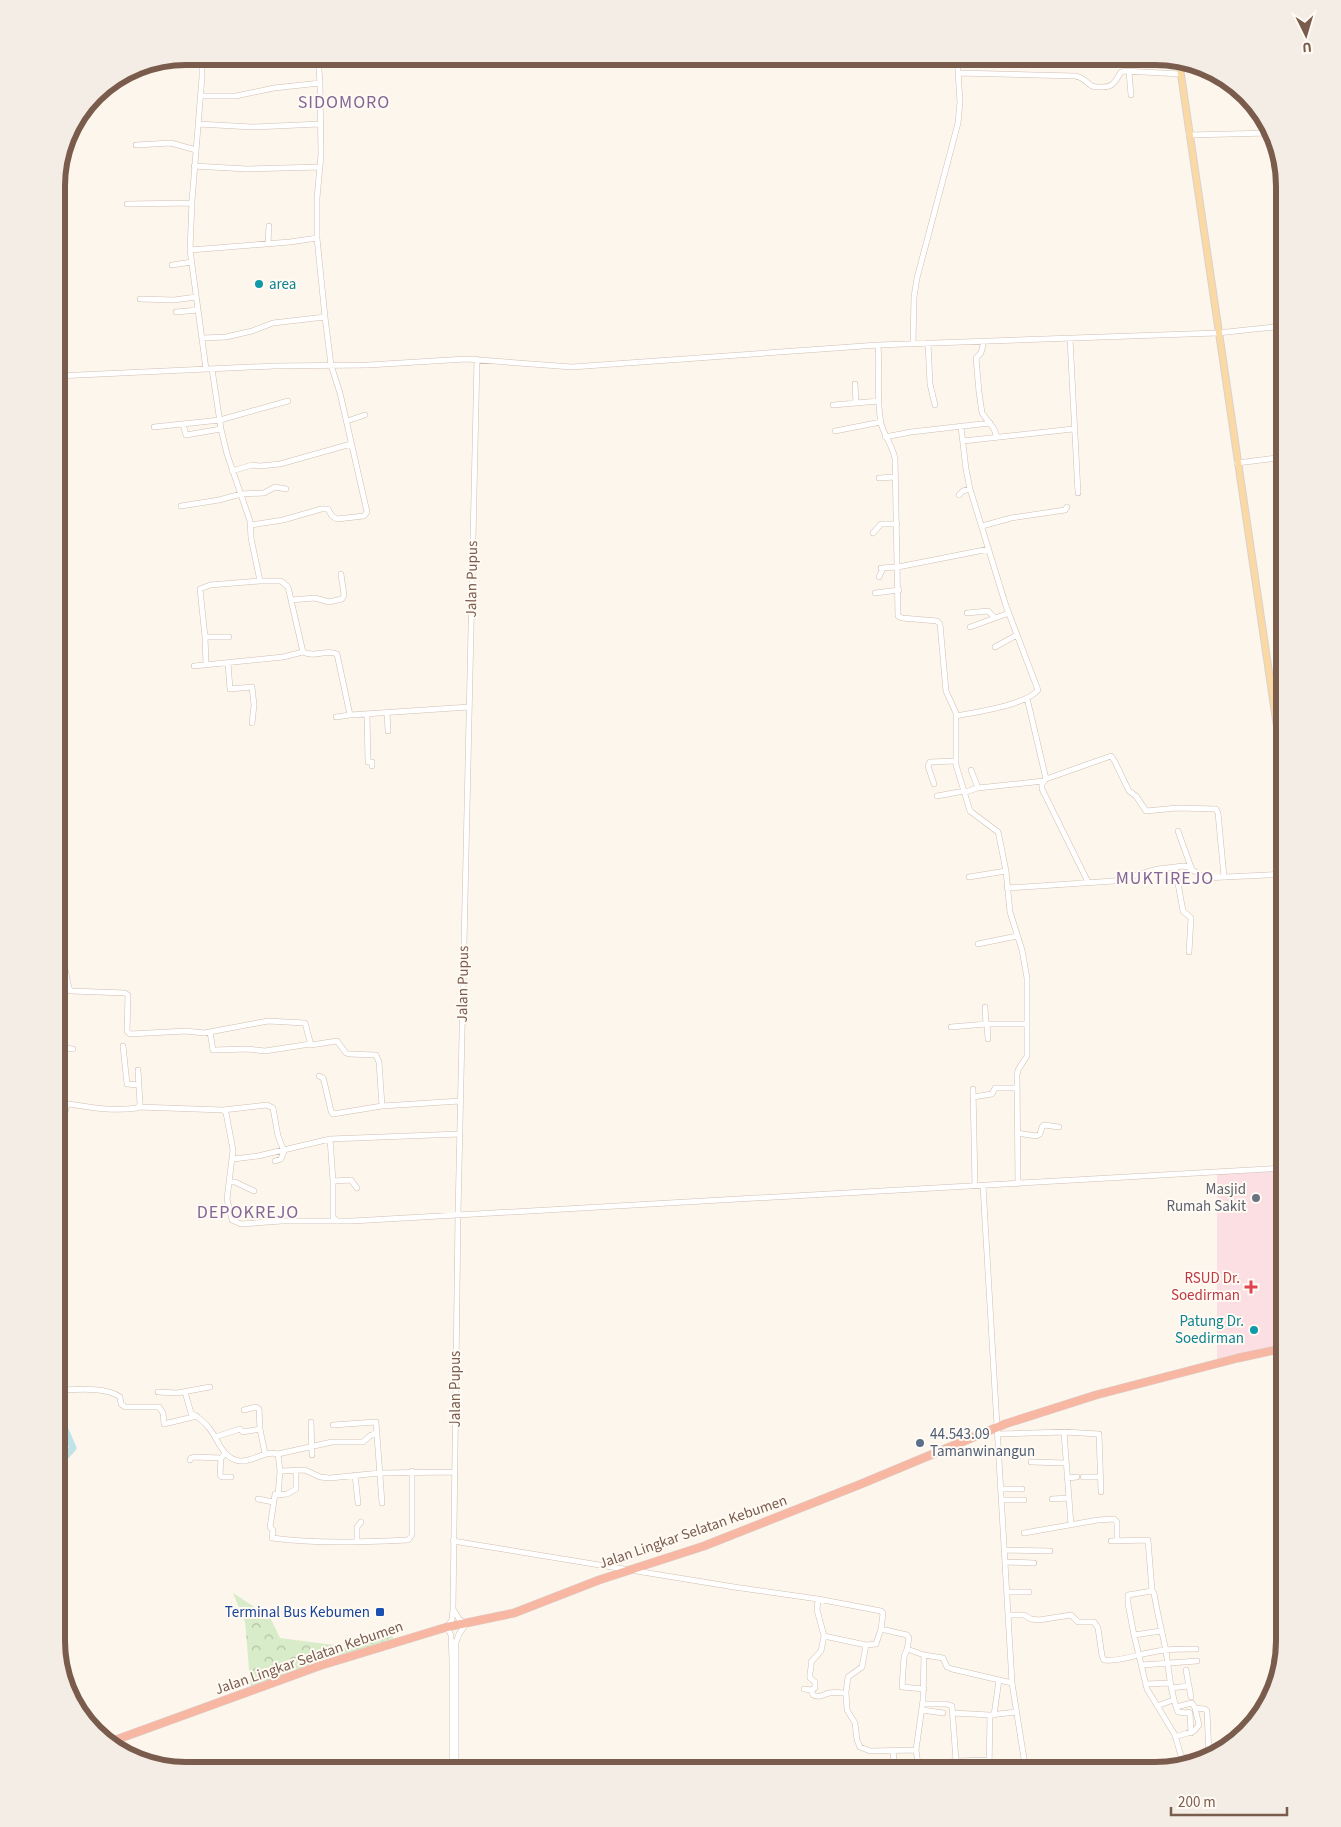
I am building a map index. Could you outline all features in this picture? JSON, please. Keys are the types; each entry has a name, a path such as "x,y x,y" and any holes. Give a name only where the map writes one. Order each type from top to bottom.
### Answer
{"highway":[{"name":"Jalan Lingkar Selatan Kebumen","path":"116,1740 318,1666 447,1627 527,1609 567,1591 713,1543 998,1430 1096,1396 1238,1358 1276,1350"}],"main road":[{"path":"1180,68 1276,721"}],"street":[{"path":"202,65 190,250 206,369"},
{"path":"251,525 283,520 325,508 337,519 362,516 367,512 347,421 331,365 325,317 317,238 320,167 319,65"},
{"path":"913,343 914,297 922,257 958,124 960,102 958,65"},
{"path":"958,73 1075,76 1084,78 1090,85 1102,88 1114,85 1121,72 1181,74"},
{"path":"1129,72 1131,95"},
{"path":"200,96 236,96 274,88 320,83"},
{"path":"198,124 252,127 320,124"},
{"path":"1189,135 1264,133"},
{"path":"136,146 171,143 196,150"},
{"path":"194,166 247,170 320,167"},
{"path":"126,204 192,203"},
{"path":"268,226 268,243"},
{"path":"190,250 317,238"},
{"path":"172,265 192,262"},
{"path":"140,299 174,300 196,297"},
{"path":"176,312 198,310"},
{"path":"203,338 252,331 273,323 325,317"},
{"path":"65,376 477,359 572,367 913,343 1218,333 1276,327"},
{"path":"1070,339 1073,429 1078,492"},
{"path":"984,341 981,353 976,358 982,413 994,429 997,437"},
{"path":"928,343 930,384 935,405"},
{"path":"878,345 881,422 885,438 894,453 899,617 940,624 946,691 956,716 955,761 970,811 998,832 1006,871 1010,912 1026,965 1027,1058 1018,1070 1017,1088 1018,1184"},
{"name":"Jalan Pupus","path":"447,1627 452,1620 453,1609 459,1134 477,359"},
{"path":"212,369 221,429 232,471 251,525 251,538 260,581"},
{"path":"855,384 856,403"},
{"path":"154,427 220,420 288,401"},
{"path":"833,405 879,401"},
{"path":"347,421 365,415"},
{"path":"835,431 881,422"},
{"path":"885,438 911,432 990,423"},
{"path":"183,424 186,435 221,429"},
{"path":"956,716 995,708 1028,698 1038,690 1009,613 970,489 961,427"},
{"path":"963,441 1073,429"},
{"path":"232,471 252,465 280,464 351,444"},
{"path":"1237,463 1276,458"},
{"path":"879,478 895,477"},
{"path":"181,506 219,500 241,494 264,493 275,487 286,489"},
{"path":"959,495 963,491 970,489"},
{"path":"982,526 1011,518 1065,510 1067,507"},
{"path":"873,533 881,524 897,524"},
{"path":"879,577 882,568 898,567 989,549"},
{"path":"291,600 316,598 331,602 342,599 344,594 341,574"},
{"path":"206,664 200,589 210,585 281,581 288,586 303,652"},
{"path":"875,594 898,590"},
{"path":"967,613 988,610 994,618"},
{"path":"970,627 1009,613"},
{"path":"995,647 1017,635"},
{"path":"205,638 229,637"},
{"path":"194,666 283,657 303,652 310,655 332,652 337,654 350,716"},
{"path":"228,663 230,689 252,687 254,705 252,723"},
{"path":"1028,698 1045,780 1042,789 1088,882"},
{"path":"336,717 469,707"},
{"path":"387,713 388,730"},
{"path":"367,715 368,762 372,762 372,766"},
{"path":"937,796 978,788 1045,780 1111,756 1128,791 1136,796 1146,811 1215,808 1218,813 1224,878"},
{"path":"934,784 928,766 930,762 955,761"},
{"path":"972,770 978,788"},
{"path":"1178,831 1192,870"},
{"path":"1007,888 1114,881 1158,869 1175,867 1186,867 1203,878 1276,875"},
{"path":"1175,867 1183,911 1191,918 1189,952"},
{"path":"969,877 1006,871"},
{"path":"978,944 1017,936"},
{"path":"65,969 69,990"},
{"path":"65,992 69,990 126,994 128,996 128,1031 130,1034 186,1031 210,1032 268,1021 303,1022 308,1030 310,1044"},
{"path":"986,1007 988,1039"},
{"path":"951,1027 986,1024 1027,1024"},
{"path":"210,1032 212,1050 279,1050 288,1047 310,1044 315,1046 337,1041 346,1053 374,1054 379,1062 382,1106"},
{"path":"123,1046 128,1084 139,1084"},
{"path":"65,1048 73,1049"},
{"path":"138,1070 139,1107"},
{"path":"319,1076 323,1078 332,1113 343,1113 382,1106 460,1102"},
{"path":"973,1097 992,1094 994,1088 1017,1088"},
{"path":"972,1089 975,1186"},
{"path":"65,1113 67,1104 84,1108 136,1109 139,1107 223,1110 267,1105 273,1108 278,1136 284,1151 281,1159 275,1161"},
{"path":"223,1110 226,1112 231,1132 233,1159 227,1204 232,1220 241,1224 282,1221 337,1222 1276,1169"},
{"path":"1018,1133 1038,1136 1044,1126 1059,1127"},
{"path":"233,1159 284,1151 330,1139 459,1134"},
{"path":"330,1139 333,1217 337,1222"},
{"path":"333,1181 351,1180 357,1188"},
{"path":"229,1182 235,1182 254,1191"},
{"path":"983,1186 1012,1683 1024,1762"},
{"path":"158,1392 185,1392 210,1387"},
{"path":"65,1390 93,1390 112,1393 120,1397 121,1404 125,1407 159,1407 163,1413 164,1424 197,1416"},
{"path":"185,1392 191,1413 206,1423 215,1437 223,1456 221,1476 230,1478"},
{"path":"244,1410 258,1407 265,1454"},
{"path":"311,1422 312,1455"},
{"path":"333,1425 375,1422 382,1504"},
{"path":"215,1437 240,1429 243,1432 260,1429"},
{"path":"998,1430 1100,1434 1101,1492"},
{"path":"1064,1432 1071,1525"},
{"path":"190,1460 194,1457 223,1456 242,1461 265,1454 278,1454 332,1442 363,1442 370,1435 377,1433"},
{"path":"278,1454 280,1470 270,1527 273,1530 272,1538 357,1542 410,1539 412,1535 412,1471"},
{"path":"1031,1462 1066,1463"},
{"path":"280,1470 308,1471 324,1478 412,1471 455,1472"},
{"path":"275,1494 287,1494 296,1489 296,1470"},
{"path":"355,1475 358,1503"},
{"path":"1067,1478 1077,1477"},
{"path":"1083,1477 1101,1477"},
{"path":"1001,1489 1022,1489"},
{"path":"1052,1499 1068,1498"},
{"path":"258,1499 273,1502"},
{"path":"1002,1500 1024,1500"},
{"path":"1024,1533 1098,1520 1116,1520 1114,1541 1148,1540 1152,1590 1166,1650 1173,1700 1179,1713 1190,1713 1191,1733"},
{"path":"357,1542 357,1527 361,1522"},
{"path":"453,1542 818,1599 881,1611 883,1613 881,1629 876,1644 866,1645 824,1636"},
{"path":"1005,1550 1050,1551"},
{"path":"1006,1562 1034,1563"},
{"path":"1152,1590 1127,1596 1138,1655 1146,1684 1175,1737 1181,1759"},
{"path":"1007,1592 1028,1592"},
{"path":"812,1690 816,1684 810,1678 812,1661 821,1651 824,1636 817,1610 818,1599"},
{"path":"453,1609 459,1620 466,1624 456,1642 456,1762"},
{"path":"1009,1616 1024,1614 1031,1619 1038,1620 1071,1614 1078,1622 1094,1622 1097,1625 1104,1660 1115,1660 1166,1650 1196,1649"},
{"path":"447,1627 451,1635 452,1652 452,1762"},
{"path":"881,1629 907,1635 909,1638 903,1667 902,1686 924,1689"},
{"path":"1134,1635 1161,1631"},
{"path":"866,1645 862,1667 848,1677 846,1693 848,1714 855,1723 857,1740 860,1747 870,1750 916,1750"},
{"path":"906,1649 924,1655 943,1658 949,1668 1012,1683"},
{"path":"917,1762 916,1750 924,1689 924,1655"},
{"path":"1142,1665 1197,1661"},
{"path":"1186,1670 1191,1696"},
{"path":"952,1762 956,1760 989,1760 992,1715 999,1680"},
{"path":"1146,1684 1188,1686"},
{"path":"804,1689 812,1690"},
{"path":"812,1690 813,1695 818,1697 831,1693 846,1693"},
{"path":"1157,1706 1173,1700"},
{"path":"922,1707 937,1703 953,1707 956,1760"},
{"path":"1176,1707 1192,1703 1198,1718 1198,1728 1201,1732 1208,1731"},
{"path":"922,1707 943,1713"},
{"path":"1195,1708 1206,1710 1209,1749"},
{"path":"953,1713 992,1715 1016,1712"},
{"path":"1190,1720 1198,1718"},
{"path":"1175,1737 1191,1733 1198,1728"},
{"path":"892,1751 894,1762"}],"shaded area":[{"name":"RSUD Dr. Soedirman","path":"1275,1171 1276,1350 1217,1361 1217,1173"}],"green space":[{"path":"233,1593 270,1617 280,1638 334,1645 304,1673 251,1692 245,1622"},
{"path":"392,1633 393,1639 338,1657 336,1651"}],"waterway":[{"path":"65,1430 73,1448 65,1457"}],"place":[{"name":"area","path":"259,284"},
{"name":"Masjid Rumah Sakit","path":"1256,1198"},
{"name":"RSUD Dr. Soedirman","path":"1251,1287"},
{"name":"Patung Dr. Soedirman","path":"1254,1330"},
{"name":"44.543.09 Tamanwinangun","path":"920,1443"},
{"name":"Terminal Bus Kebumen","path":"380,1612"}],"district":[{"name":"SIDOMORO","path":"344,102"},
{"name":"MUKTIREJO","path":"1165,878"},
{"name":"DEPOKREJO","path":"248,1212"}]}
